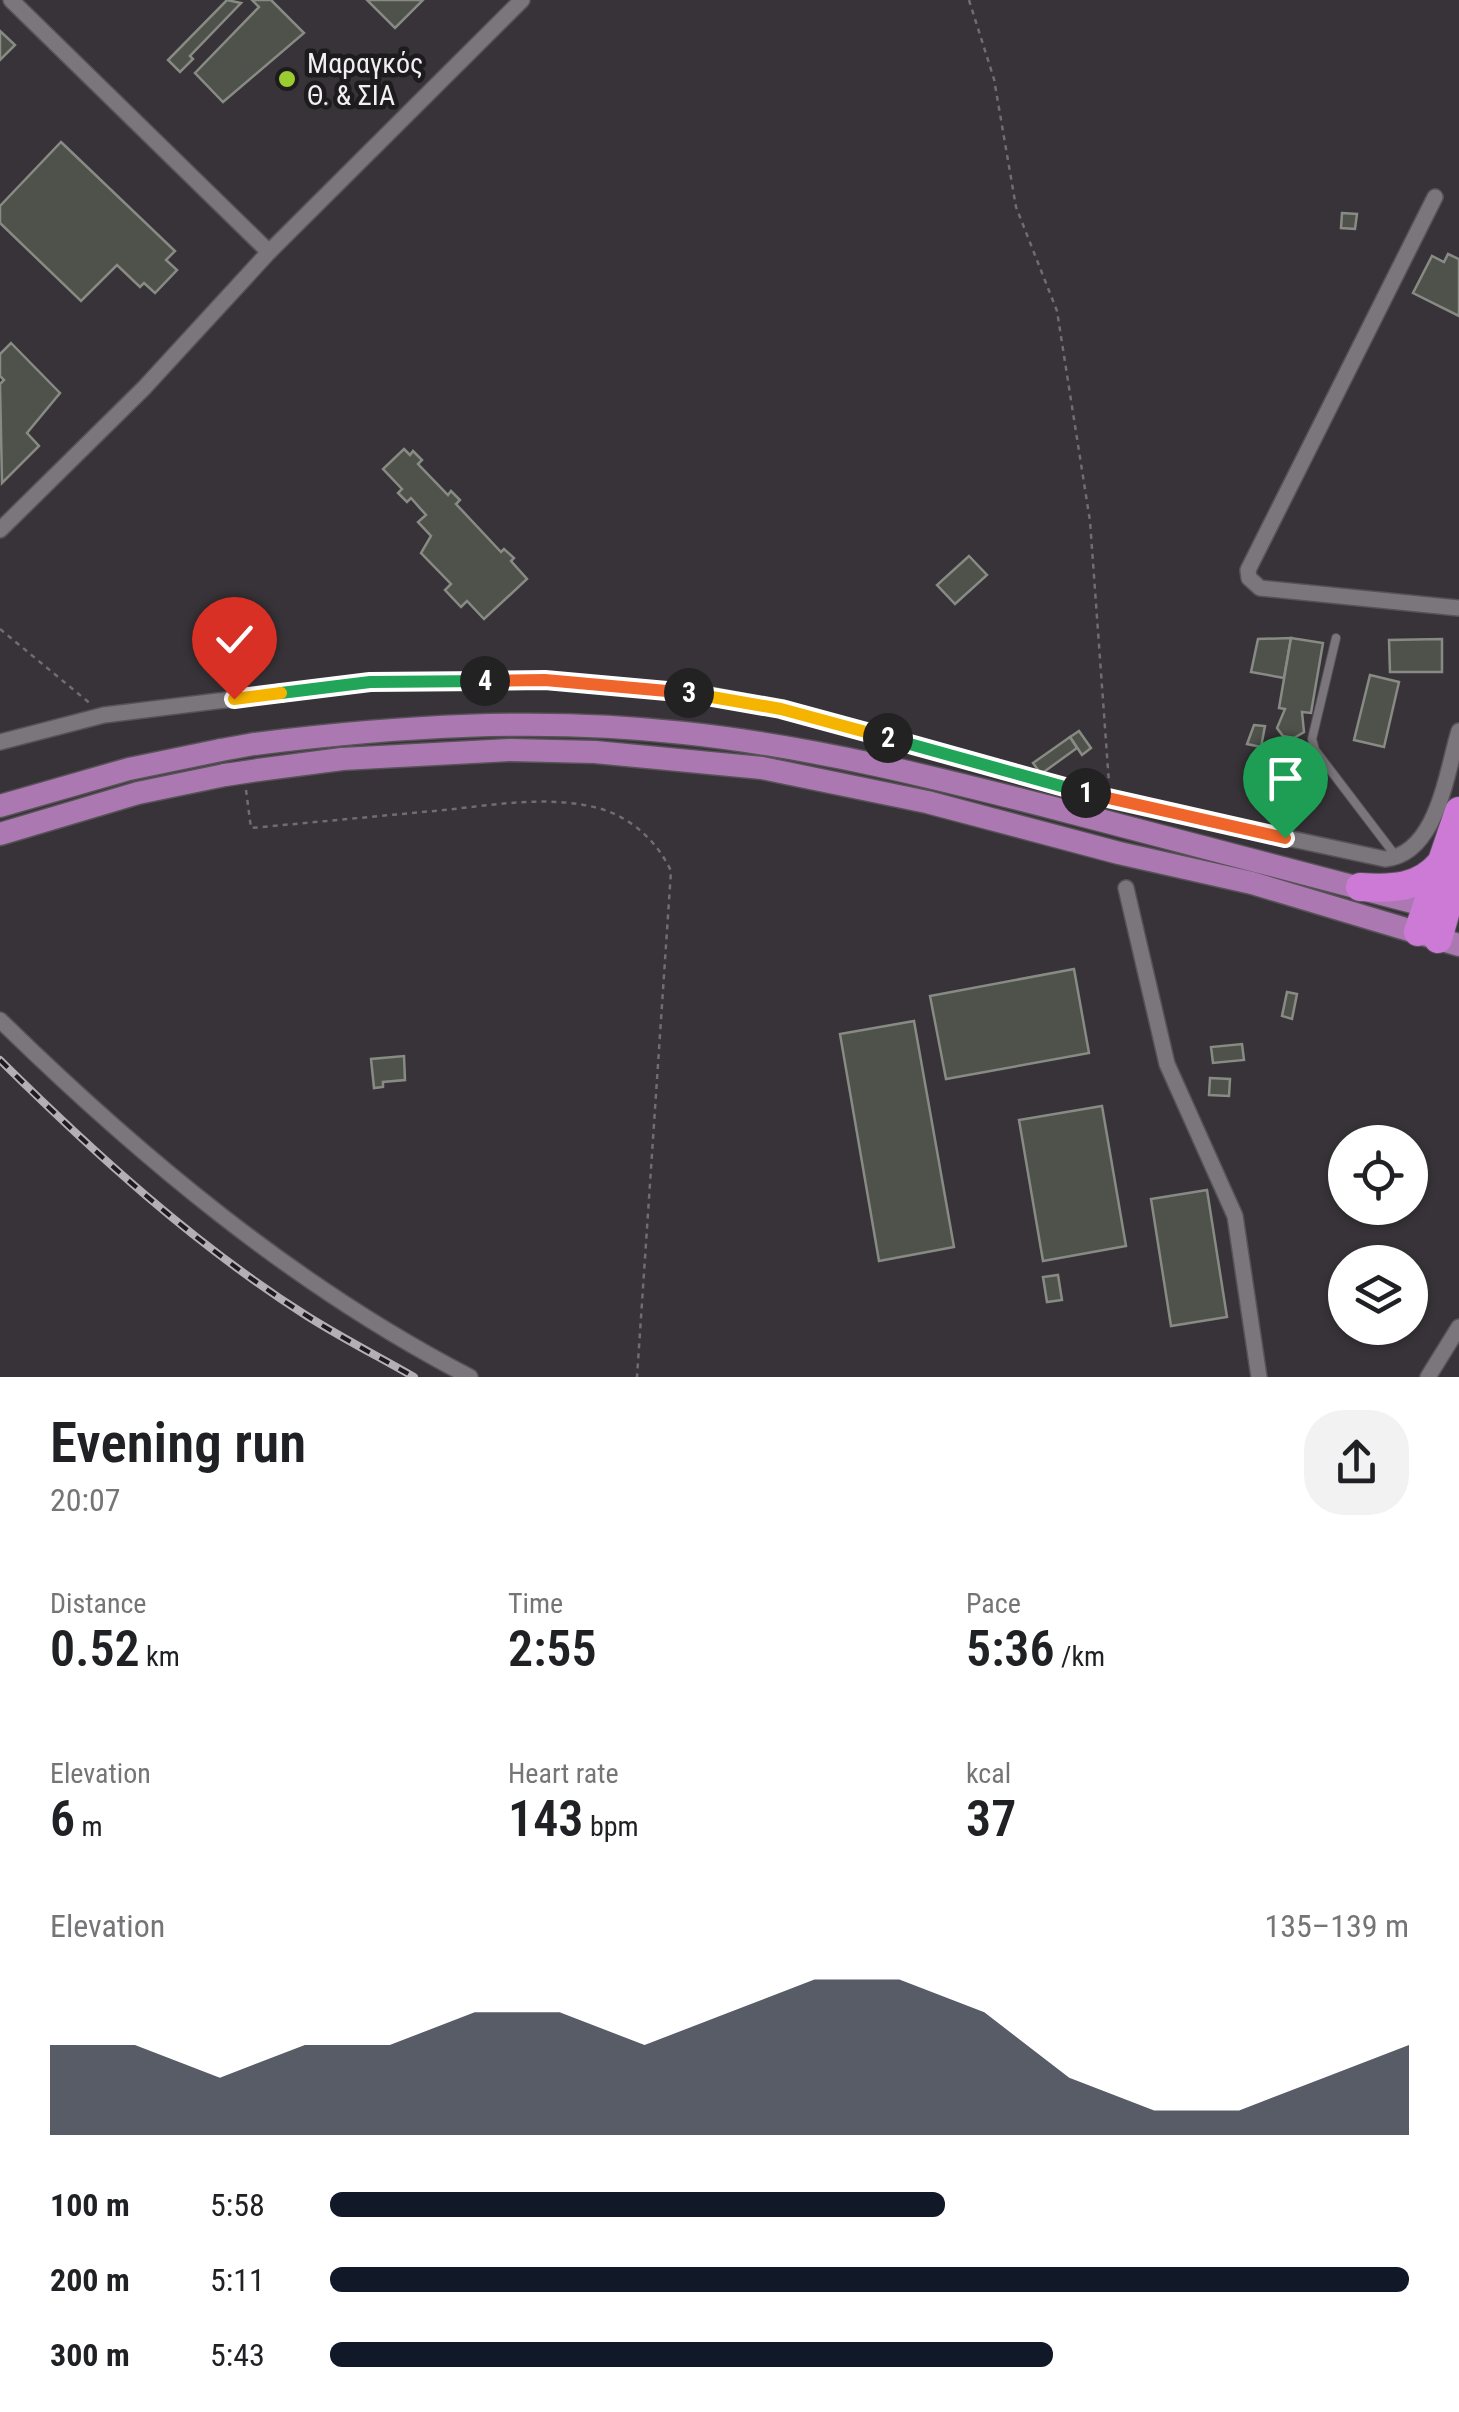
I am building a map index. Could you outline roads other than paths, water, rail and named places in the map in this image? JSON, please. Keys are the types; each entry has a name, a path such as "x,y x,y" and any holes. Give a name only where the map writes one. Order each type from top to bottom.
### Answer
{"highway":[{"path":"1441,924 1459,810"},
{"path":"1360,887 1402,888 1452,861"}],"main road":[{"path":"0,806 129,769 254,744 373,730 510,724 596,726 767,743 935,778 1360,887 1441,924"},
{"path":"0,834 138,793 258,770 376,756 510,750 594,752 762,768 927,802 1252,883 1441,924"}],"street":[{"path":"11,0 270,252"},
{"path":"0,530 522,0"},
{"path":"1434,197 1248,570 1248,578 1260,588 1459,608"},
{"path":"0,742 104,715 370,682 564,682 711,695 781,709 1110,800 1370,857 1398,858 1425,838 1459,731"},
{"path":"1126,888 1167,1064 1234,1216 1259,1377"},
{"path":"0,1020 91,1108 188,1188 385,1332 470,1377"},
{"path":"1428,1377 1459,1328"}],"lane":[{"path":"1336,638 1312,738 1315,750 1398,858"}],"railway":[{"path":"0,1060 109,1163 225,1259 307,1316 414,1377"}],"place":[{"name":"Μαραγκός Θ. & ΣΙΑ","path":"287,79"}]}
